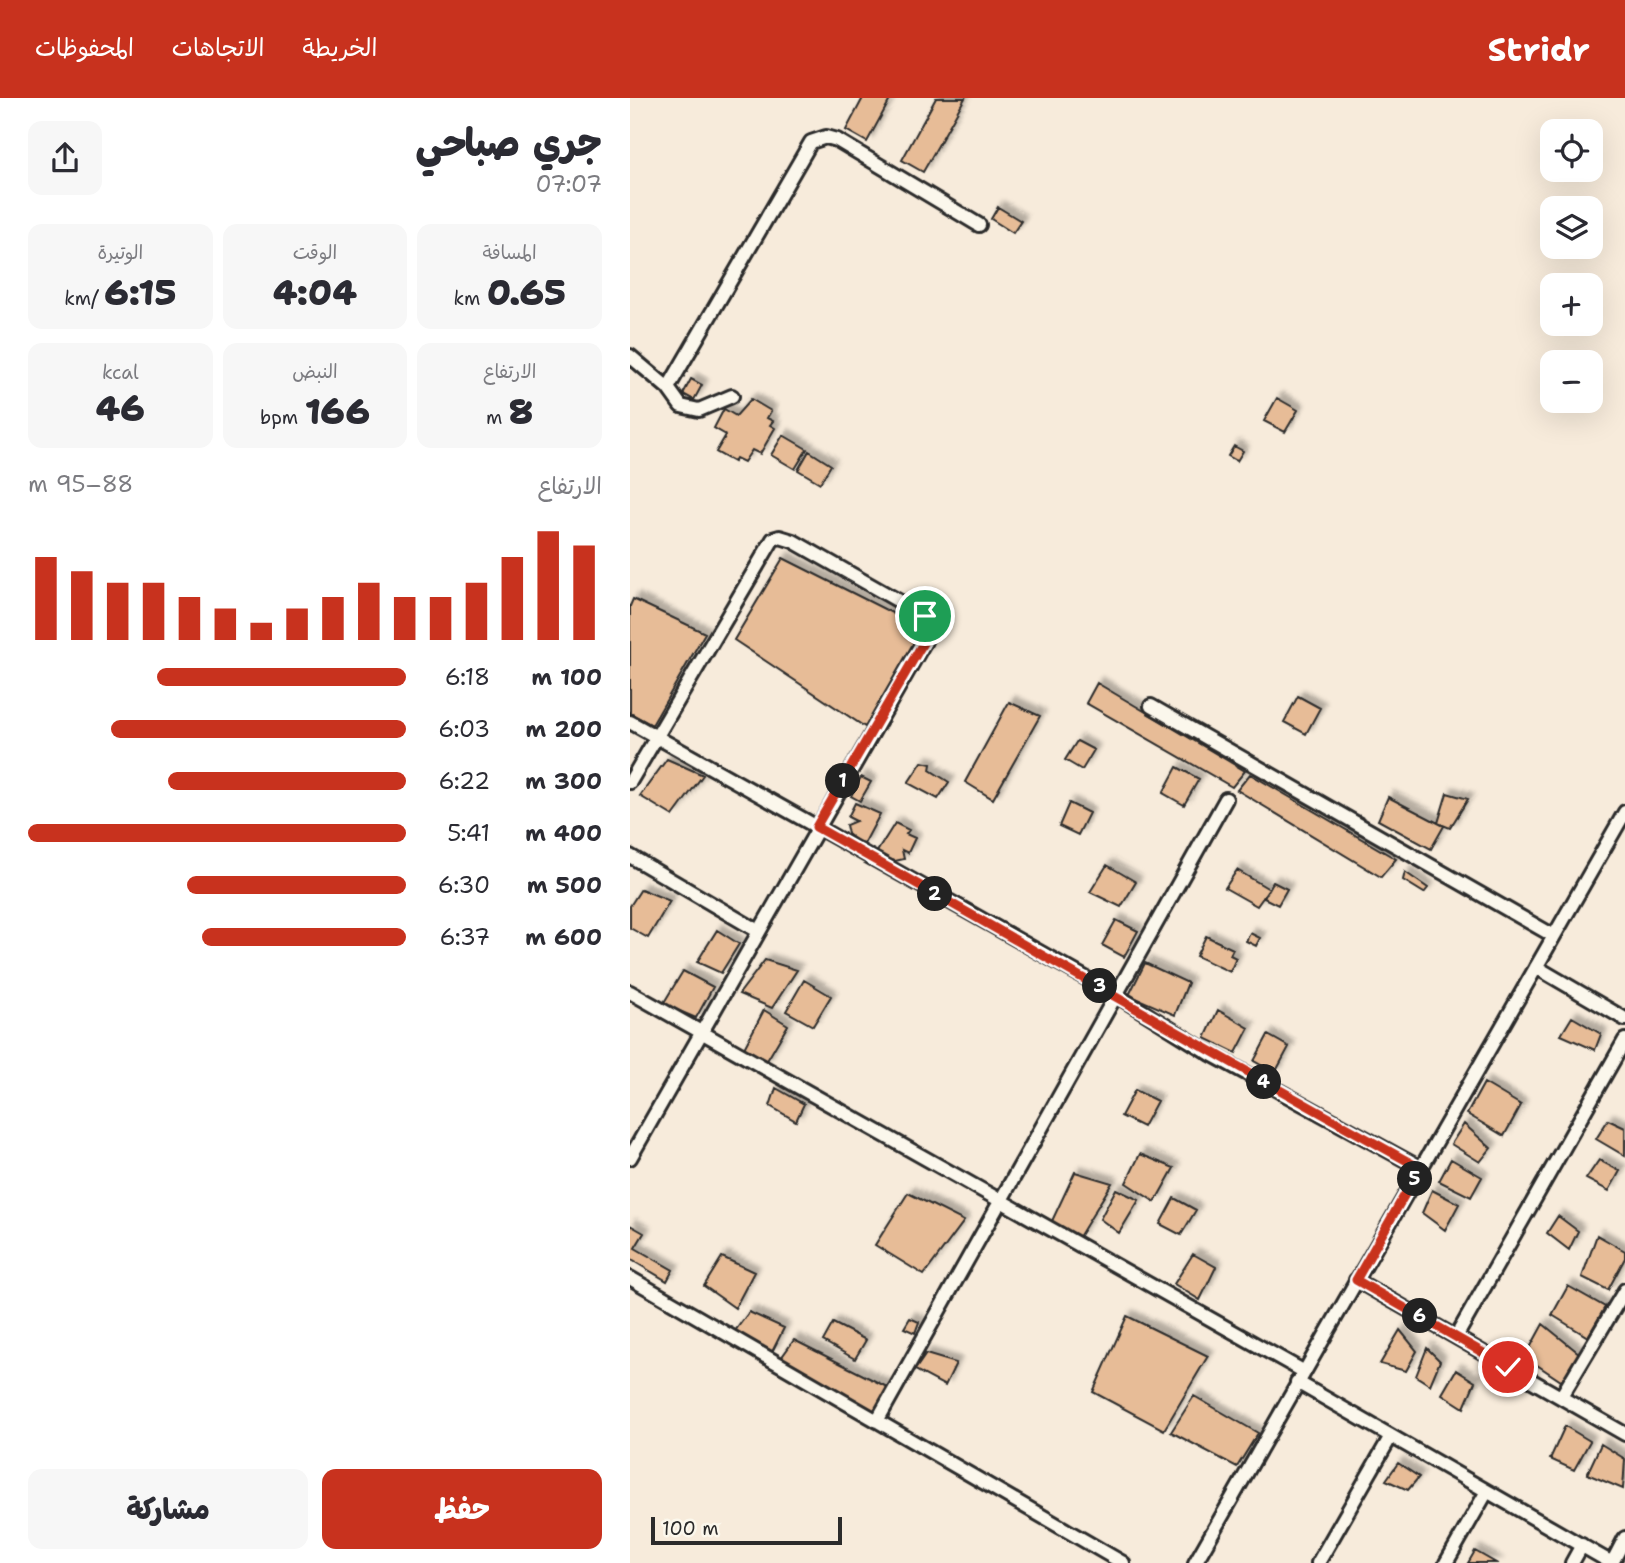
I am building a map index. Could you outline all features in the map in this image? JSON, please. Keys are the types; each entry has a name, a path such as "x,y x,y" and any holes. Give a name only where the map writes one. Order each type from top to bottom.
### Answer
{"street":[{"path":"668,388 811,142 818,138 837,141 979,225"},
{"path":"630,356 668,388 676,402 690,409 708,408 733,396"},
{"path":"630,782 773,539 780,537 793,541 925,616 930,622 930,631 816,827 630,1158"},
{"path":"1150,706 1554,936"},
{"path":"630,722 1116,995 1211,1054 1420,1168"},
{"path":"877,1420 998,1200 1226,799"},
{"path":"1195,1563 1625,812"},
{"path":"630,856 758,931"},
{"path":"1536,967 1625,1019"},
{"path":"630,992 998,1200 1300,1376 1391,1436 1486,1493 1612,1563 1625,1538"},
{"path":"1456,1337 1625,1040"},
{"path":"630,1278 1123,1563"},
{"path":"1356,1280 1625,1434"},
{"path":"1561,1397 1624,1294"},
{"path":"1318,1563 1391,1436"},
{"path":"1446,1563 1486,1493"},
{"path":"1572,1563 1582,1545"}],"building":[{"path":"863,98 891,98 867,142 846,130"},
{"path":"936,98 965,98 923,172 902,160"},
{"path":"998,207 1021,221 1013,233 991,219"},
{"path":"691,379 702,385 694,400 683,394"},
{"path":"1277,398 1298,410 1285,432 1264,421"},
{"path":"751,399 771,411 767,418 773,421 770,425 775,428 760,454 752,450 744,462 736,458 734,462 716,452 726,435 714,428 724,409 736,416"},
{"path":"783,435 807,449 795,469 771,455"},
{"path":"1234,446 1243,451 1237,461 1228,456"},
{"path":"809,451 831,465 820,483 798,470"},
{"path":"783,558 922,628 865,727 734,640"},
{"path":"633,599 705,633 652,725 630,713 630,606"},
{"path":"1097,683 1245,771 1232,787 1086,703"},
{"path":"1298,696 1320,708 1306,734 1284,722"},
{"path":"1009,702 1040,716 993,799 965,782"},
{"path":"1077,741 1094,750 1082,770 1065,760"},
{"path":"667,759 703,775 673,816 640,796"},
{"path":"922,762 931,764 930,770 949,782 938,799 908,783"},
{"path":"1177,767 1199,779 1184,805 1163,793"},
{"path":"1250,774 1396,859 1381,877 1237,790"},
{"path":"861,777 871,782 860,801 851,796"},
{"path":"1447,793 1468,799 1450,828 1438,823"},
{"path":"1388,797 1444,826 1431,849 1378,820"},
{"path":"855,803 880,814 863,846 848,834 846,825 856,821 848,817"},
{"path":"1069,803 1089,813 1078,835 1059,826"},
{"path":"895,823 909,830 906,834 915,838 908,853 902,850 904,859 895,861 875,855"},
{"path":"1107,865 1136,882 1121,907 1090,892"},
{"path":"1237,870 1269,889 1257,906 1225,888"},
{"path":"1405,872 1428,888 1424,893 1403,880"},
{"path":"1273,882 1287,889 1278,905 1264,898"},
{"path":"641,889 670,901 648,938 630,928 630,906"},
{"path":"1116,920 1138,931 1124,957 1102,945"},
{"path":"717,930 739,944 721,973 697,962"},
{"path":"1250,933 1260,938 1256,946 1246,941"},
{"path":"1206,936 1233,949 1230,955 1236,958 1230,972 1196,956"},
{"path":"765,960 797,970 772,1008 739,994"},
{"path":"1145,963 1188,983 1175,1015 1129,995"},
{"path":"683,971 713,987 696,1018 663,1004"},
{"path":"804,980 831,996 813,1026 786,1011"},
{"path":"764,1010 788,1025 765,1064 742,1052"},
{"path":"1218,1010 1249,1028 1236,1053 1205,1038"},
{"path":"1572,1017 1601,1034 1595,1050 1561,1035"},
{"path":"1268,1035 1289,1047 1275,1073 1254,1061"},
{"path":"1484,1083 1521,1105 1504,1136 1467,1114"},
{"path":"776,1088 804,1104 796,1121 770,1106"},
{"path":"1135,1090 1157,1101 1143,1127 1121,1116"},
{"path":"1608,1120 1625,1128 1625,1156 1596,1139"},
{"path":"1464,1124 1491,1148 1480,1162 1451,1144"},
{"path":"1140,1154 1174,1168 1155,1202 1126,1183"},
{"path":"1451,1159 1482,1177 1471,1197 1439,1181"},
{"path":"1599,1160 1620,1171 1609,1191 1586,1179"},
{"path":"1075,1172 1112,1183 1079,1237 1051,1223"},
{"path":"1116,1189 1139,1200 1119,1233 1100,1219"},
{"path":"1432,1190 1459,1204 1445,1230 1422,1213"},
{"path":"908,1193 964,1221 924,1275 875,1245"},
{"path":"1174,1198 1196,1210 1181,1235 1160,1224"},
{"path":"1558,1216 1578,1231 1569,1250 1547,1233"},
{"path":"630,1225 644,1233 635,1248 673,1270 667,1281 630,1259"},
{"path":"1597,1235 1625,1251 1625,1258 1608,1290 1582,1277"},
{"path":"1193,1254 1216,1267 1200,1300 1174,1284"},
{"path":"722,1257 754,1272 735,1308 704,1286"},
{"path":"1568,1286 1605,1307 1588,1337 1552,1315"},
{"path":"749,1312 784,1328 772,1352 735,1331"},
{"path":"1127,1316 1208,1356 1164,1430 1093,1392"},
{"path":"910,1318 919,1322 915,1333 904,1328"},
{"path":"833,1323 866,1340 855,1359 823,1341"},
{"path":"1543,1324 1580,1354 1564,1383 1525,1357"},
{"path":"1400,1330 1417,1351 1406,1371 1380,1364"},
{"path":"794,1340 889,1388 875,1412 781,1358"},
{"path":"1427,1348 1440,1361 1430,1385 1416,1376"},
{"path":"926,1354 956,1363 945,1386 915,1370"},
{"path":"1456,1370 1475,1382 1464,1408 1442,1394"},
{"path":"1194,1396 1258,1433 1237,1467 1171,1432"},
{"path":"1565,1426 1590,1441 1574,1470 1550,1459"},
{"path":"1601,1444 1625,1459 1623,1489 1587,1474"},
{"path":"1398,1463 1419,1477 1408,1490 1386,1480"},
{"path":"1475,1551 1496,1563 1468,1563"}],"route":[{"path":"925,616 930,622 930,631 816,827 1116,995 1211,1054 1420,1168 1356,1280 1508,1367"}]}
